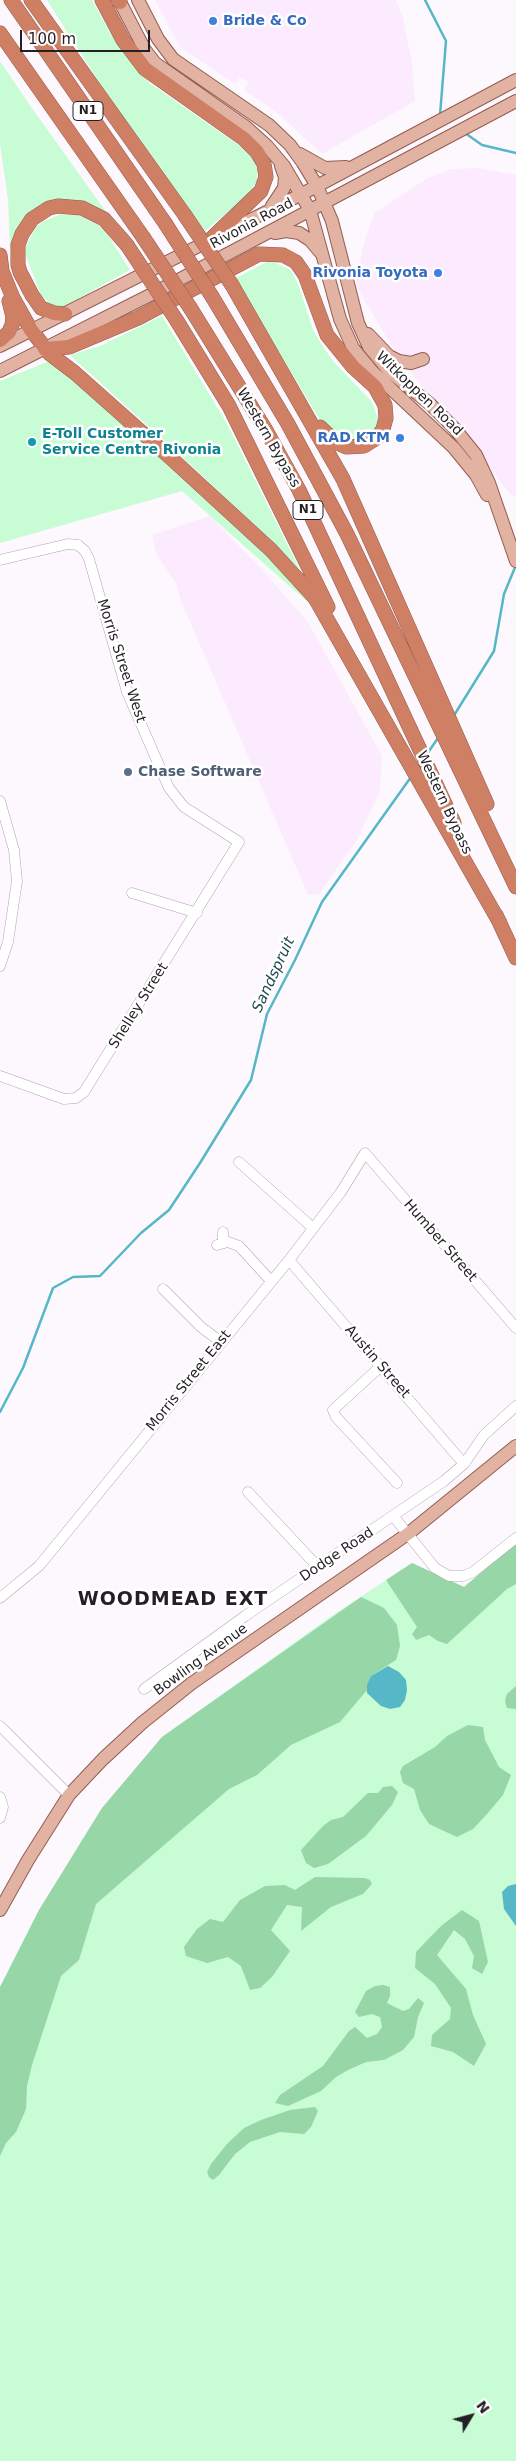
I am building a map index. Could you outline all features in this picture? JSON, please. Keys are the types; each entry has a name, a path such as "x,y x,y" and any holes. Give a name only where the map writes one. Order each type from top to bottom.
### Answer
{"highway":[{"name":"Western Bypass","path":"11,0 165,223 213,298 288,424 431,693 516,887"},
{"path":"31,0 184,214 232,285 343,479 431,693"},
{"path":"36,0 57,32"},
{"path":"41,0 67,50"},
{"path":"102,0 124,40 140,64 164,84 244,140 257,152 264,164 266,177 260,191 212,238"},
{"name":"Western Bypass","path":"0,34 143,237 191,309 267,432 299,490 405,722 431,787"},
{"path":"64,314 54,313 41,308 32,296 18,265 18,245 22,234 32,220 49,208 58,206 82,208 104,219 127,245 177,320 240,428 286,519 357,669"},
{"path":"46,349 69,347 138,318 259,254 283,255 296,262 301,268 327,335 343,357 375,387 385,405 386,418 383,429 371,442 364,446 346,447 330,438 304,410"},
{"path":"0,256 6,282 31,330 46,349 140,430 284,564 320,605 392,731 431,787 516,958"},
{"path":"0,283 10,303 13,317 9,332 0,340"},
{"path":"459,754 516,871"}],"main road":[{"name":"Witkoppen Road","path":"138,0 158,38 173,59 269,125 295,151 317,186 336,232 358,323 369,347 384,366 430,404 472,449 490,483 503,527 516,561"},
{"name":"Witkoppen Road","path":"119,1 144,50 155,63 246,128 278,158 302,194 310,210 340,319 357,354 372,371 454,448 476,475 503,527"},
{"name":"Rivonia Road","path":"0,346 302,194 516,80"},
{"name":"Rivonia Road","path":"0,371 46,349 516,101"},
{"path":"295,151 325,168 353,166"},
{"path":"266,212 279,198 284,188 284,174 278,158"},
{"path":"262,235 286,231 299,233 314,244 325,260"},
{"path":"358,323 394,359 405,363 423,359"},
{"name":"Bowling Avenue","path":"0,1910 28,1860 69,1795 103,1759 142,1723 192,1683 409,1533 516,1446"}],"street":[{"name":"Morris Street West","path":"0,560 68,544 81,547 89,559 127,692 170,788 184,807 239,842"},
{"path":"0,801 14,850 17,881 8,942 0,966"},
{"name":"Shelley Street","path":"0,1076 64,1098 76,1098 81,1095 87,1089 197,913 239,842"},
{"path":"132,893 197,913"},
{"name":"Morris Street East","path":"0,1598 36,1570 288,1260 341,1192 365,1153"},
{"name":"Humber Street","path":"365,1153 516,1328"},
{"path":"239,1162 313,1228"},
{"path":"221,1240 239,1246 271,1281"},
{"name":"Austin Street","path":"288,1260 464,1464"},
{"path":"163,1289 201,1327 221,1342"},
{"path":"381,1366 333,1410 336,1417 397,1483"},
{"name":"Dodge Road","path":"144,1689 245,1616 394,1517 464,1464 484,1436 516,1406"},
{"path":"248,1492 318,1567"},
{"path":"394,1517 439,1571 456,1576 463,1576 480,1568 516,1538"},
{"path":"0,1726 69,1795"},
{"path":"0,1797 3,1807 0,1818"}],"shaded area":[{"path":"155,0 396,0 403,18 412,63 415,101 322,154 274,110 244,90 248,82 240,77 235,84 180,47"},
{"path":"478,168 516,175 516,496 513,497 399,358 356,286 363,246 374,213 428,178 451,169"},
{"path":"210,516 267,575 308,622 382,756 380,791 357,840 319,894 308,895 181,601 176,583 156,554 152,535"}],"green space":[{"path":"47,0 92,0 110,33 137,71 151,84 247,151 254,160 257,169 257,180 253,188 247,196 203,233 130,131"},
{"path":"0,61 109,216 95,206 70,199 43,204 33,210 22,222 10,249 8,199 0,144"},
{"path":"61,214 79,215 98,225 107,234 130,270 61,308 53,307 41,295 26,256 26,246 36,227 44,221"},
{"path":"267,262 275,263 291,270 298,284 313,330 322,345 333,361 372,402 378,418 375,429 370,436 350,445 325,428 234,279"},
{"path":"162,316 226,422 300,570 206,479 70,355 100,346"},
{"path":"47,362 55,363 241,529 305,594 312,606 182,491 0,543 0,381"},
{"path":"516,1543 516,2461 0,2461 0,1987 39,1910 102,1808 162,1737 333,1615 412,1563 464,1587"},
{"path":"516,1543 516,1584 507,1589 447,1644 429,1635 416,1640 412,1634 417,1627 386,1580 412,1563 464,1587"},
{"path":"361,1597 384,1608 397,1625 400,1646 396,1660 371,1676 367,1690 340,1722 291,1745 257,1775 229,1789 96,1904 79,1960 61,1976 32,2065 27,2086 26,2109 16,2132 6,2143 0,2156 0,1987 39,1910 102,1808 162,1737"},
{"path":"516,1686 516,1709 507,1708 505,1701 507,1694"},
{"path":"468,1725 483,1727 485,1740 499,1767 511,1775 503,1795 487,1814 473,1829 457,1837 429,1824 420,1810 414,1789 403,1783 400,1772 403,1766 435,1747 447,1736"},
{"path":"392,1786 398,1792 392,1805 366,1836 328,1864 314,1868 306,1863 301,1850 323,1826 331,1820 343,1817 368,1793 378,1793 383,1787"},
{"path":"315,1877 365,1878 370,1880 372,1884 363,1894 331,1907 301,1931 302,1907 287,1905 271,1930 290,1951 272,1977 260,1988 250,1990 241,1966 228,1957 207,1963 186,1956 184,1947 197,1929 210,1919 223,1922 240,1900 265,1886 285,1885 295,1890"},
{"path":"462,1910 479,1921 488,1962 482,1974 472,1968 474,1956 465,1939 454,1930 437,1955 466,1989 473,2015 486,2044 474,2066 453,2052 431,2046 432,2035 450,2019 451,2008 435,1984 415,1968 416,1952 441,1926"},
{"path":"383,1985 390,1987 390,1996 387,2003 403,2011 409,2009 418,1998 424,2003 418,2017 414,2037 403,2050 384,2060 366,2062 348,2070 336,2077 321,2091 288,2106 275,2103 280,2095 323,2066 349,2031 355,2027 367,2038 377,2034 382,2027 380,2017 372,2014 359,2017 355,2012 366,1991 375,1986"},
{"path":"315,2107 318,2111 311,2127 304,2134 280,2132 250,2142 235,2154 219,2175 213,2180 209,2177 207,2172 211,2164 227,2144 244,2128 290,2110"}],"water":[{"path":"388,1666 399,1672 406,1680 407,1690 405,1700 400,1707 390,1709 381,1706 367,1693 367,1685 371,1676"},
{"path":"516,1884 516,1926 504,1909 502,1892 508,1886"}],"waterway":[{"name":"Sandspruit","path":"425,0 446,41 440,115"},
{"name":"Sandspruit","path":"465,133 482,145 516,153"},
{"name":"Sandspruit","path":"453,717 494,651 504,594 516,565"},
{"name":"Sandspruit","path":"427,754 438,738"},
{"name":"Sandspruit","path":"0,1412 23,1368 53,1288 73,1277 100,1276 141,1233 169,1210 200,1163 251,1080 267,1014 322,902 411,777"}],"place":[{"name":"Bride & Co","path":"213,21"},
{"name":"Rivonia Toyota","path":"438,273"},
{"name":"RAD KTM","path":"400,438"},
{"name":"E-Toll Customer Service Centre Rivonia","path":"32,442"},
{"name":"Chase Software","path":"128,772"}],"district":[{"name":"WOODMEAD EXT","path":"173,1600"}]}
